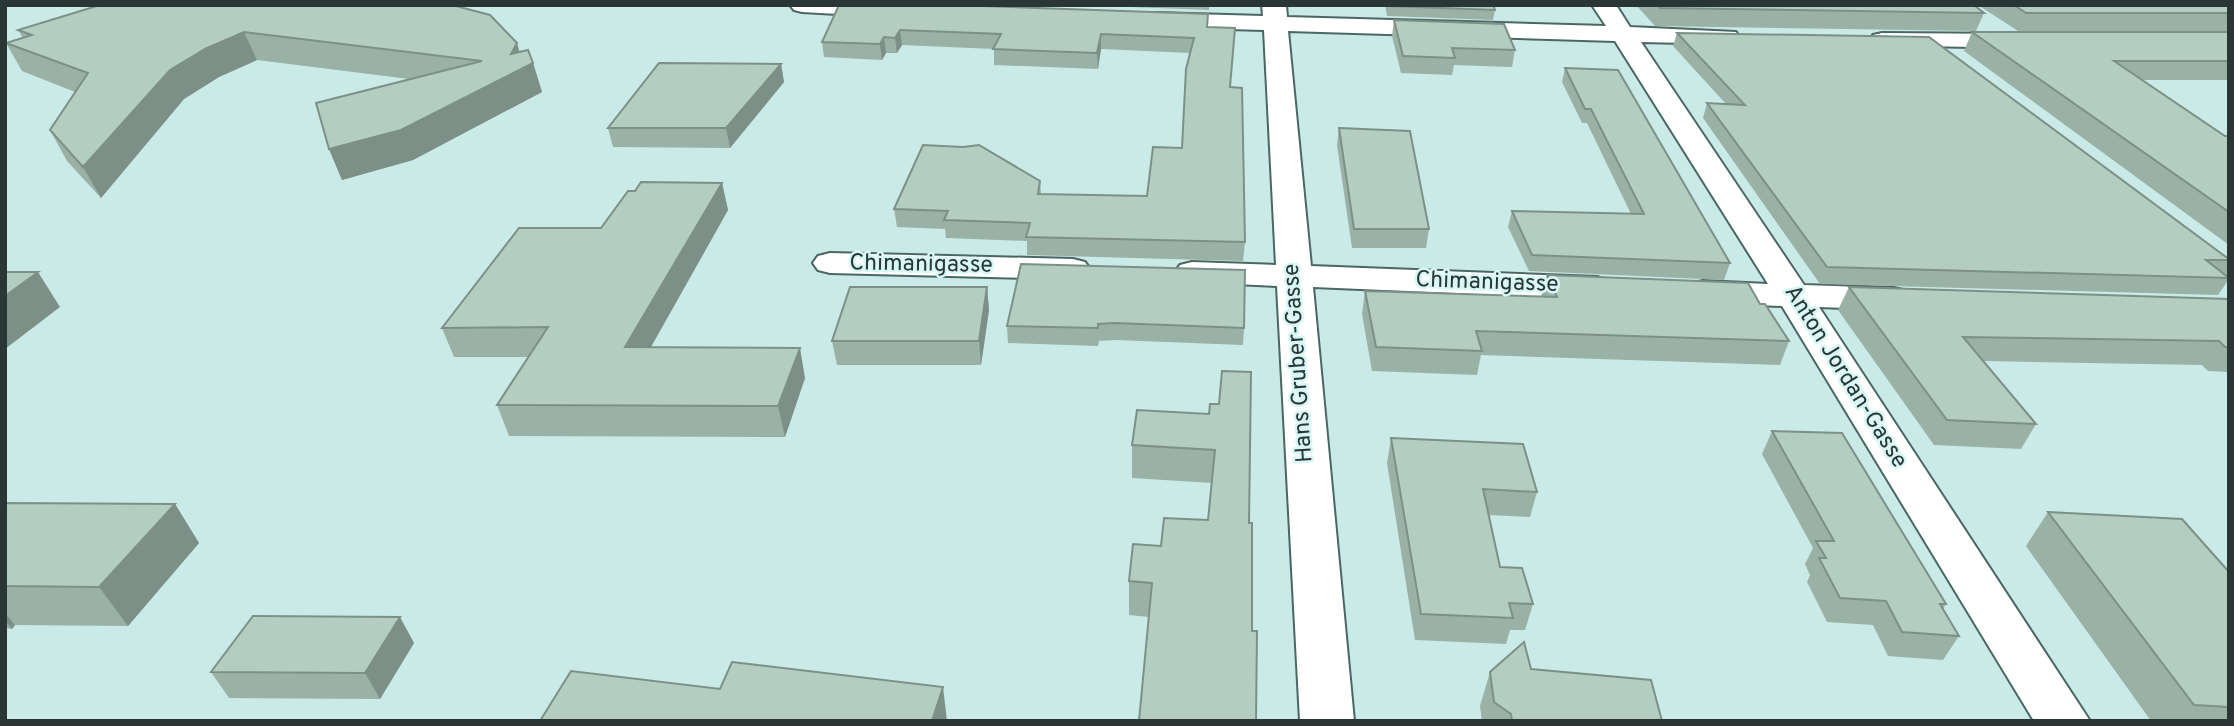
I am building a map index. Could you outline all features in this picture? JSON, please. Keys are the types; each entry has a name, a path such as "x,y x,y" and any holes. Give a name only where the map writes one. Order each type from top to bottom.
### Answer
{"street":[{"name":"Anton Jordan-Gasse","path":"1604,5 1794,296 2063,721"},
{"path":"808,6 919,11"},
{"path":"1137,19 1274,15 1625,35 1749,38"},
{"name":"Hans Gruber-Gasse","path":"1274,15 1327,721"},
{"path":"1979,19 2012,41"},
{"path":"1861,40 2039,41"},
{"path":"1930,41 1963,66"},
{"name":"Chimanigasse","path":"830,263 1102,270"},
{"name":"Chimanigasse","path":"1156,271 1627,289"},
{"path":"1669,291 1930,300"}],"building":[{"path":"100,5 452,5 490,15 517,43 511,54 528,50 533,63 401,130 329,149 316,103 482,61 244,32 205,49 170,70 83,167 50,130 88,73 6,43 32,35 18,30"},
{"path":"839,5 952,5 1208,14 1207,27 1235,28 1230,87 1242,88 1245,242 1026,237 1030,223 944,220 948,211 894,209 923,145 979,145 1040,181 1038,194 1147,196 1153,147 1182,148 1186,69 1194,38 1101,34 1097,53 993,49 1001,34 900,30 895,38 884,37 880,44 822,42"},
{"path":"1493,5 1495,10 1389,6"},
{"path":"1658,5 1974,5 1984,13 1660,8"},
{"path":"2014,5 2229,5 2229,13 2026,13"},
{"path":"1394,20 1504,24 1515,50 1452,48 1455,58 1403,56"},
{"path":"1972,32 2229,32 2229,61 2114,61 2225,136 2229,136 2229,212"},
{"path":"1677,33 1929,37 2229,257 2229,260 2206,260 2229,278 1827,267 1707,103 1745,105"},
{"path":"659,63 781,64 726,128 608,128"},
{"path":"1565,68 1618,70 1730,263 1532,255 1512,211 1644,214 1591,109 1585,109"},
{"path":"1339,128 1410,131 1429,229 1354,229"},
{"path":"641,182 722,183 625,347 800,348 778,406 497,405 548,327 442,328 519,228 601,228 628,191 635,191"},
{"path":"1021,264 1245,270 1244,328 1115,323 1098,324 1098,328 1007,326"},
{"path":"5,272 38,272 5,296"},
{"path":"1547,275 1748,283 1760,304 1765,304 1789,341 1476,331 1482,351 1376,347 1365,291 1557,297"},
{"path":"850,287 987,287 979,341 832,341"},
{"path":"1849,287 2229,299 2229,347 2219,341 1963,337 2036,424 1947,420"},
{"path":"1222,371 1251,372 1249,523 1252,523 1252,631 1257,631 1256,721 1139,721 1152,583 1129,581 1133,544 1161,546 1164,518 1208,520 1215,450 1132,445 1137,410 1209,414 1210,404 1219,404"},
{"path":"1772,431 1842,433 1946,604 1940,604 1959,636 1902,632 1886,601 1840,598 1819,558 1826,558 1816,541 1834,541"},
{"path":"1391,438 1523,444 1537,492 1483,489 1500,567 1522,568 1533,604 1509,603 1513,618 1421,614"},
{"path":"5,503 175,504 99,587 5,586"},
{"path":"2048,512 2182,519 2229,572 2229,707 2194,705"},
{"path":"253,616 400,617 365,673 211,672"},
{"path":"1524,642 1531,669 1651,680 1662,721 1512,721 1511,714 1494,702 1490,672"},
{"path":"732,662 943,687 932,721 540,721 571,671 720,689"}]}
